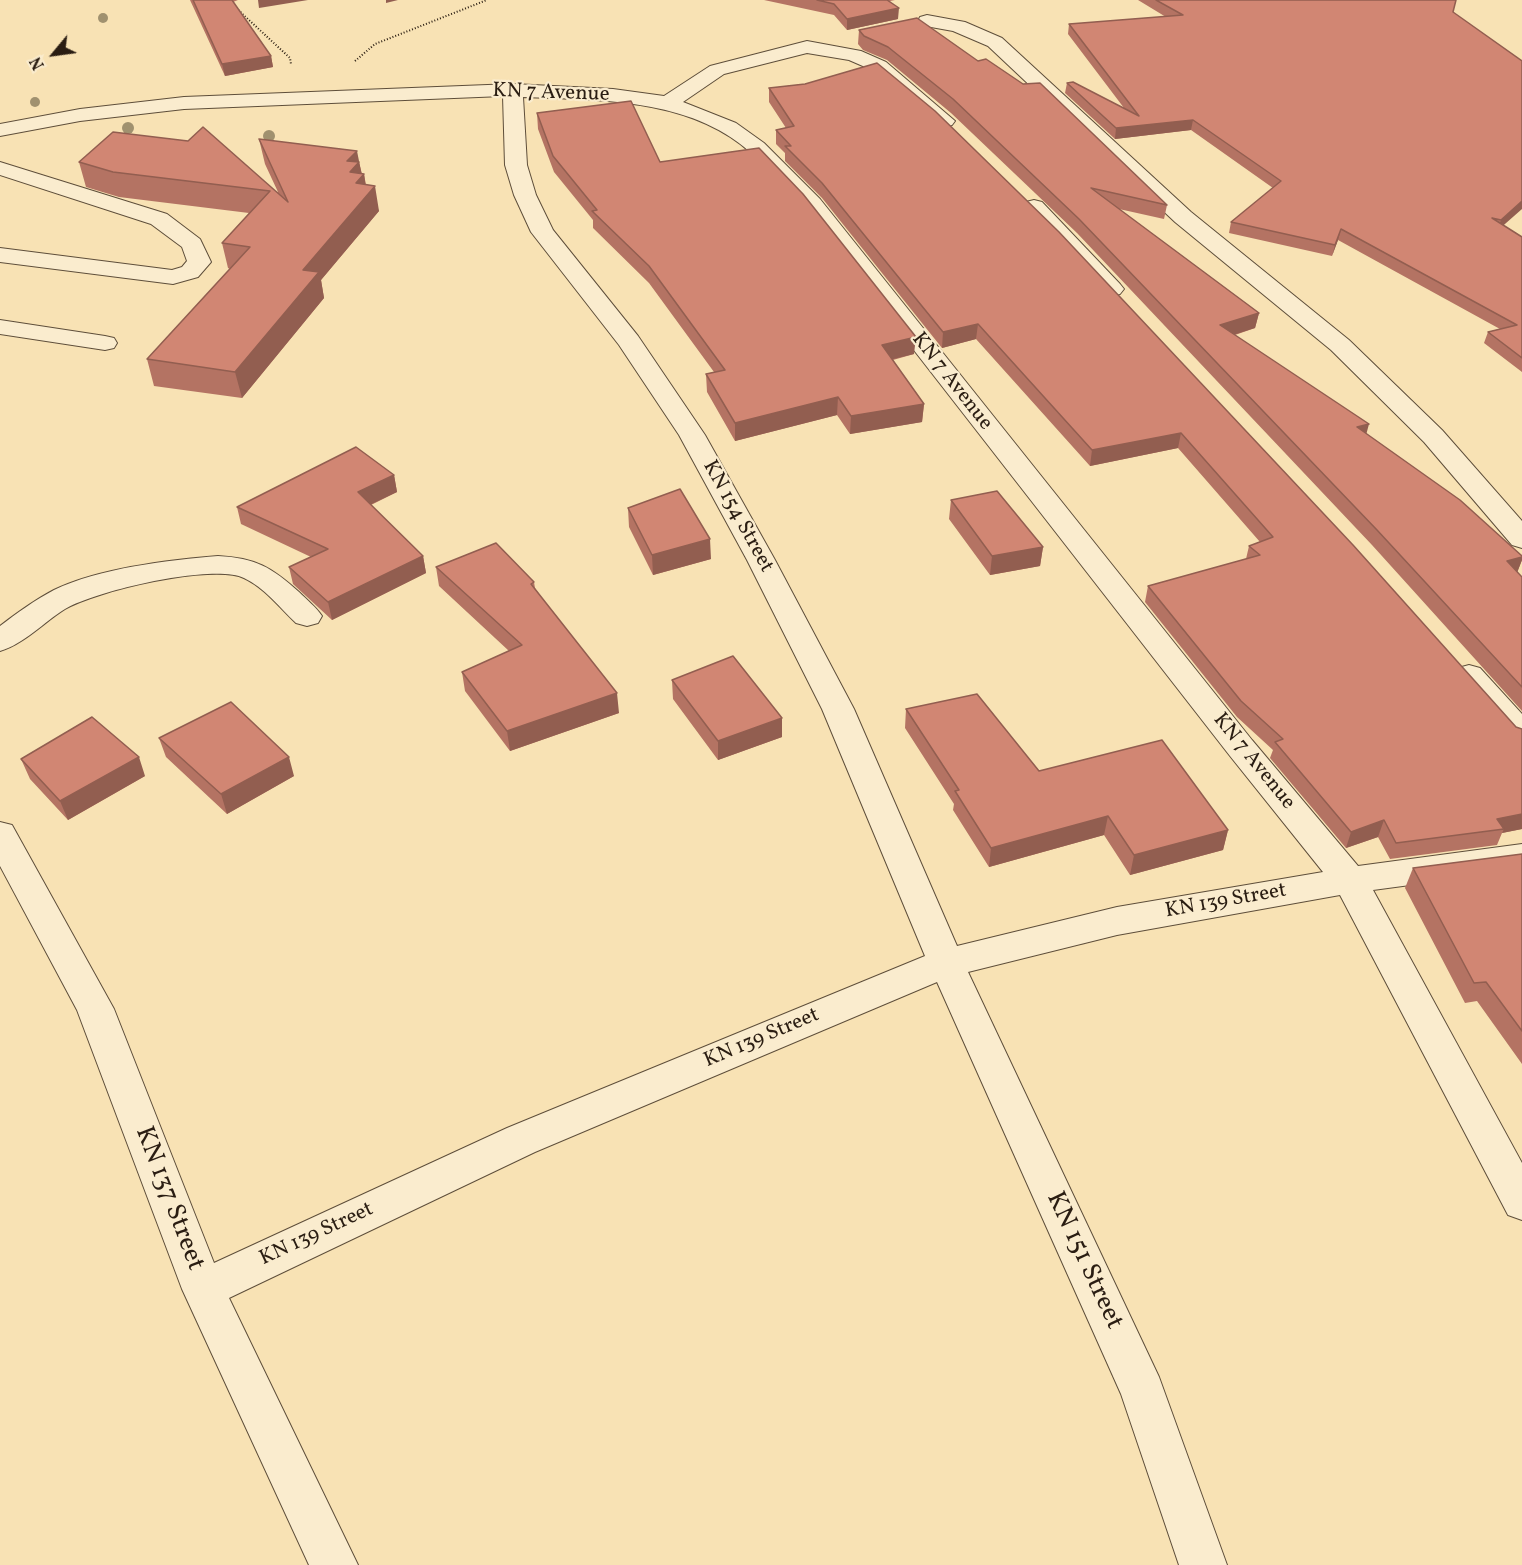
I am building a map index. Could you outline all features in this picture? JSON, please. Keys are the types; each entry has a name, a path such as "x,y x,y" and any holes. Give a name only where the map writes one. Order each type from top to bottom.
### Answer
{"street":[{"path":"921,15 958,26 995,42 1184,217 1340,345 1433,435 1522,539"},
{"path":"668,103 717,70 769,55 860,36"},
{"path":"807,47 854,55 879,66 907,87 960,135"},
{"name":"KN 7 Avenue","path":"0,130 80,115 184,103 513,90 613,95 668,103 729,127 757,147 812,204 1241,748 1350,880 1522,1202"},
{"name":"KN 154 Street","path":"513,90 516,165 525,195 542,232 629,341 692,435 727,498 838,709 946,963"},
{"path":"0,168 159,219 192,244 199,262 190,272 173,277 0,255"},
{"path":"1018,192 1067,240 1130,308"},
{"path":"0,327 105,343"},
{"path":"0,641 72,593 117,579 197,567 240,566 254,571 307,616"},
{"path":"1452,656 1522,734"},
{"name":"KN 137 Street","path":"0,834 20,867 95,1009 203,1289 334,1565"},
{"name":"KN 139 Street","path":"203,1289 521,1140 946,963 1117,921 1350,880 1522,857"},
{"name":"KN 151 Street","path":"946,963 1143,1392 1203,1565"}],"path":[{"path":"350,64 375,44 487,0"},
{"path":"234,7 290,58 291,67"}],"building":[{"path":"193,0 232,0 271,56 222,64"},
{"path":"817,0 887,0 899,8 847,19 834,4"},
{"path":"1156,0 1456,0 1453,12 1522,61 1522,201 1501,220 1492,218 1522,237 1522,358 1488,332 1517,325 1341,229 1335,245 1231,222 1281,181 1193,120 1116,128 1067,83 1073,82 1139,116 1069,24 1183,15"},
{"path":"917,18 978,61 986,59 1023,84 1040,83 1167,205 1091,188 1259,313 1220,325 1369,424 1357,427 1460,500 1522,556 1507,561 1522,577 1522,687 1377,530 1079,219 953,99 888,47 864,36 859,30"},
{"path":"877,63 935,111 1059,232 1353,545 1516,727 1522,729 1522,814 1497,819 1504,829 1396,843 1384,820 1351,832 1275,742 1283,739 1241,701 1148,586 1260,555 1249,546 1273,537 1181,433 1092,450 978,324 943,332 822,183 785,146 791,146 776,130 794,126 769,88 805,84"},
{"path":"631,101 660,162 759,148 803,194 916,337 882,345 924,404 851,416 838,397 735,423 706,374 725,370 649,266 592,211 597,210 553,156 537,113"},
{"path":"203,127 288,202 259,139 357,151 347,161 359,162 350,172 364,174 356,183 375,186 303,270 319,272 235,372 147,359 250,247 222,243 270,191 113,172 79,162 113,132 188,141"},
{"path":"356,447 394,475 358,492 423,556 328,602 289,567 328,549 237,507"},
{"path":"680,489 710,539 652,555 628,508"},
{"path":"997,491 1043,547 992,556 951,500"},
{"path":"496,543 534,582 531,584 617,693 507,731 462,672 522,645 436,567"},
{"path":"733,656 782,718 718,741 672,680"},
{"path":"977,694 1039,771 1162,740 1228,830 1134,855 1108,816 991,848 955,791 959,790 906,709"},
{"path":"231,702 289,757 221,794 159,738"},
{"path":"92,717 139,757 60,801 21,759"},
{"path":"1522,854 1522,1031 1486,982 1474,983 1413,868"}]}
